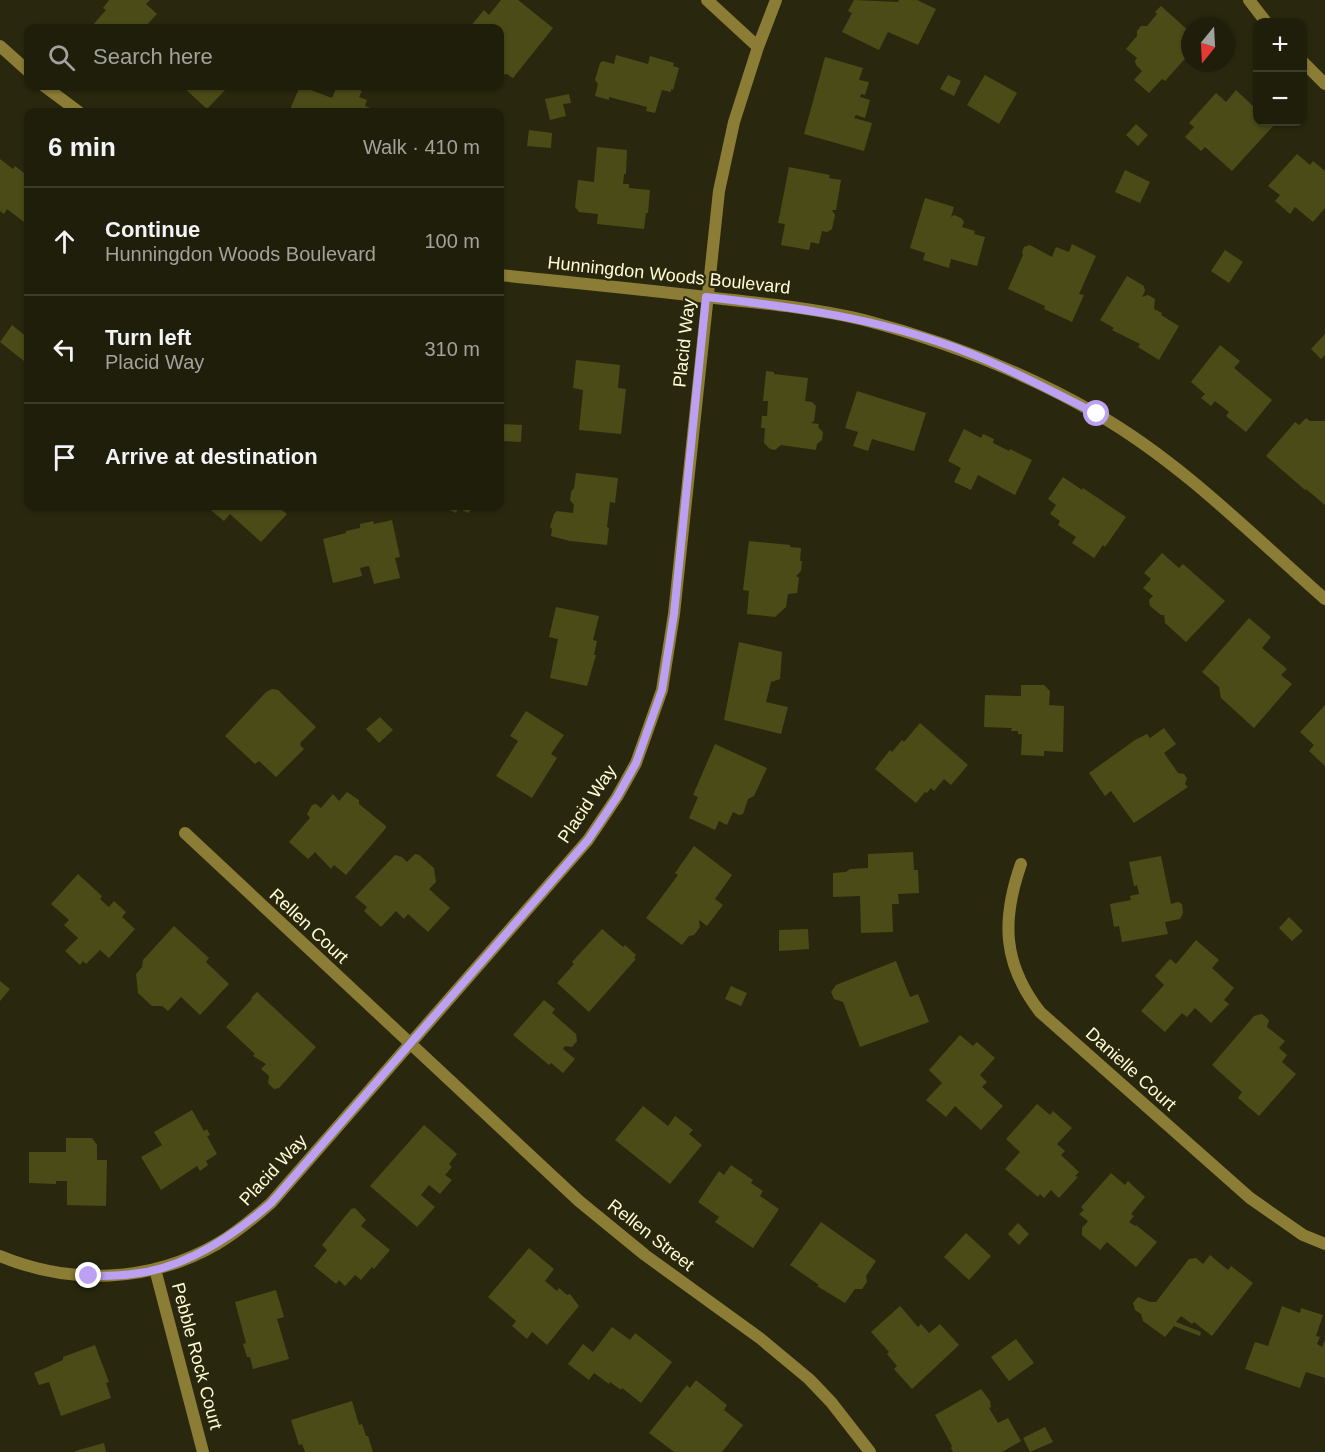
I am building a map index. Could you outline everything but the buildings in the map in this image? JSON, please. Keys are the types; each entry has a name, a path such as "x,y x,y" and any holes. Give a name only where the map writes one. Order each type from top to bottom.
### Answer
{"street":[{"path":"707,0 758,47"},
{"name":"Placid Way","path":"0,1256 19,1264 62,1274 80,1276 133,1274 155,1269 216,1245 247,1224 271,1203 588,840 617,797 636,763 662,690 674,614 719,191 734,122 776,0"},
{"path":"1249,0 1263,18"},
{"path":"0,46 24,67"},
{"path":"1307,67 1325,84"},
{"path":"49,90 74,108"},
{"name":"Hunningdon Woods Boulevard","path":"504,275 799,308 862,320 940,342 1004,368 1097,414 1140,442 1195,485 1325,599"},
{"name":"Rellen Court","path":"184,833 410,1044"},
{"name":"Danielle Court","path":"1021,864 1011,900 1008,932 1013,965 1025,993 1041,1012 1250,1198 1303,1235 1325,1244"},
{"name":"Rellen Street","path":"410,1044 579,1202 645,1255 761,1339 809,1379 831,1402 870,1452"},
{"name":"Pebble Rock Court","path":"155,1269 203,1452"}],"route":[{"path":"89,1276 133,1274 191,1257 216,1245 247,1224 271,1203 588,840 617,797 636,763 662,690 674,614 706,297 799,308 862,320 940,342 1004,368 1097,414"}]}
